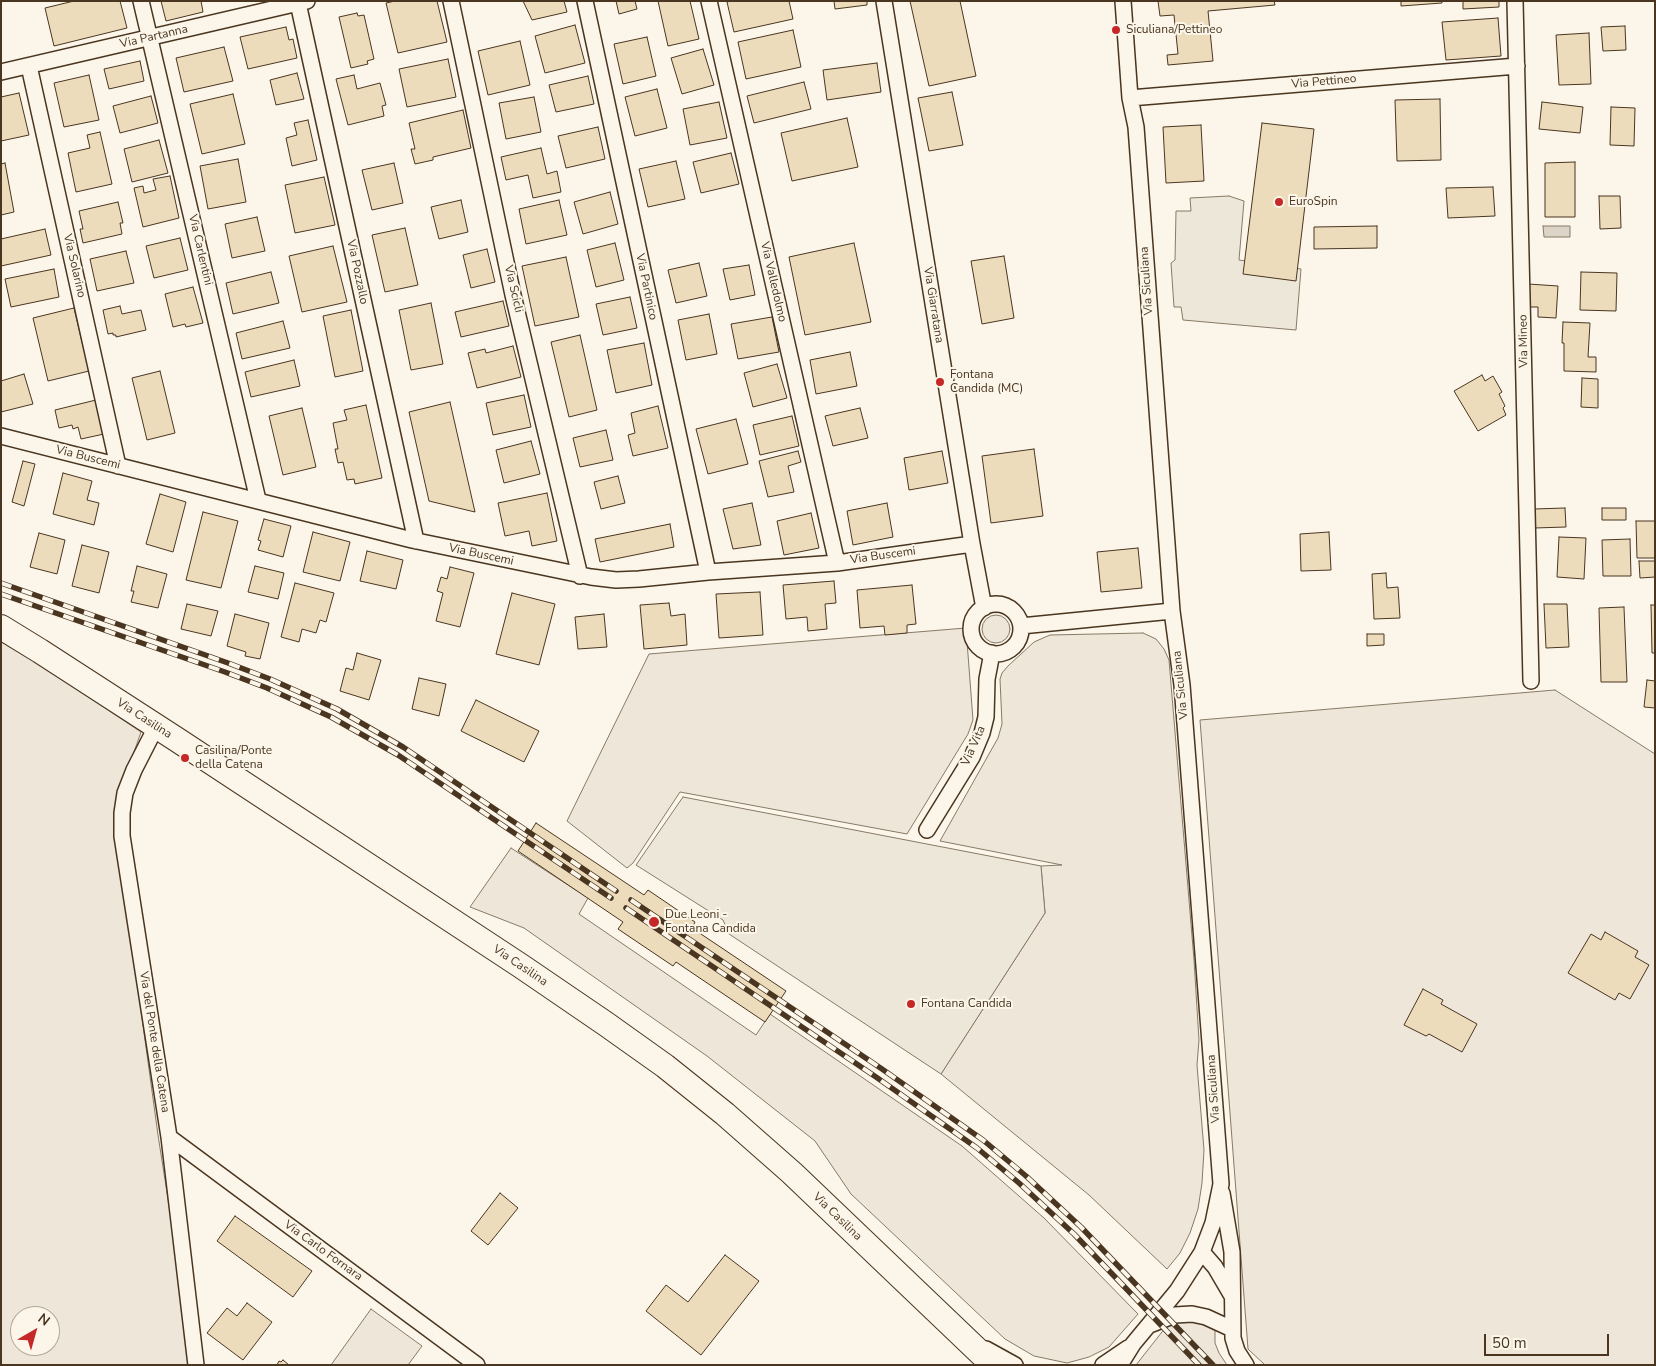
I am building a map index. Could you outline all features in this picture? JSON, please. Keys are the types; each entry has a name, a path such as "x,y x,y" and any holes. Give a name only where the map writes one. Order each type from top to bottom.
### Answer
{"main road":[{"name":"Via Casilina","path":"1,627 40,650 528,972 665,1066 719,1109 792,1173 993,1365"}],"street":[{"name":"Via Carlentini","path":"141,1 258,500"},
{"name":"Via Scicli","path":"451,1 514,295 580,576"},
{"name":"Via Partinico","path":"584,1 708,572"},
{"name":"Via Valledolmo","path":"709,1 837,563"},
{"name":"Via Giarratana","path":"884,1 984,608"},
{"name":"Via Siculiana","path":"1123,1 1130,98 1136,127 1172,611 1182,685 1221,1184 1213,1223 1202,1252 1177,1291 1133,1344"},
{"name":"Via Mineo","path":"1515,1 1531,681"},
{"name":"Via Partanna","path":"1,72 303,2"},
{"name":"Via Pozzallo","path":"303,2 416,540"},
{"name":"Via Solarino","path":"29,66 118,466"},
{"name":"Via Pettineo","path":"1130,98 1517,66"},
{"name":"Via Buscemi","path":"1,436 416,540 580,576 628,580 837,563 972,544"},
{"path":"998,604 1008,607 1016,613 1021,626 1020,636 1014,646 1000,654 982,649 977,644 971,631 975,617 984,608 998,604"},
{"path":"1021,626 1172,611"},
{"name":"Via Vita","path":"927,830 972,757 982,733 986,717 987,679 992,653"},
{"name":"Via del Ponte della Catena","path":"156,727 127,787 123,804 122,829 169,1138 196,1365"},
{"name":"Via Carlo Fornara","path":"169,1138 477,1365"},
{"path":"1221,1184 1232,1252 1232,1329 1237,1351 1246,1365"},
{"path":"1202,1252 1215,1267 1232,1296"},
{"path":"1149,1325 1168,1317 1187,1313 1206,1317 1232,1329"},
{"path":"956,1331 1015,1365"},
{"path":"1103,1365 1133,1344"},
{"path":"1120,1365 1133,1344"}],"shaded area":[{"path":"1229,196 1244,201 1239,260 1301,269 1296,330 1183,320 1181,307 1174,307 1171,263 1175,260 1176,211 1191,211 1190,198"},
{"path":"1543,226 1570,226 1570,237 1544,237"},
{"path":"996,615 1006,619 1010,629 1006,639 996,643 986,639 982,629 986,619"},
{"path":"966,628 973,720 968,734 907,834 680,792 633,863 627,868 567,821 649,654"},
{"path":"1143,633 1156,639 1164,649 1169,660 1194,960 1199,1040 1197,1065 1204,1150 1198,1209 1190,1233 1180,1253 1167,1269 1089,1195 941,1074 1045,913 1041,866 1062,865 940,841 998,738 1002,724 1000,679 1002,673 1034,642 1050,635"},
{"path":"1,641 141,732 125,778 119,849 158,1135 194,1365 1,1365"},
{"path":"1555,690 1655,754 1655,1365 1265,1365 1248,1349 1200,720"},
{"name":"Fontana Candida","path":"683,797 1041,866 1045,913 941,1074 729,934 723,920 636,865"},
{"path":"511,848 588,898 579,914 756,1035 770,1014 962,1146 1044,1218 1138,1314 1109,1347 1089,1357 1067,1363 1034,1356 1005,1339 851,1194 815,1141 707,1056 524,928 470,907"},
{"path":"371,1309 422,1346 408,1365 331,1365"},
{"path":"1176,1318 1210,1321 1215,1331 1215,1343 1227,1365 1136,1365 1169,1323"}],"building":[{"path":"74,1 120,1 127,28 54,46 45,8"},
{"path":"161,1 201,1 203,12 166,21"},
{"path":"395,1 437,1 447,42 398,53 386,3"},
{"path":"523,1 564,1 567,12 532,20"},
{"path":"616,1 635,1 637,9 619,14"},
{"path":"658,1 690,1 699,39 668,46"},
{"path":"789,1 793,19 734,32 727,2"},
{"path":"834,1 867,1 867,5 835,9"},
{"path":"910,1 960,1 976,76 929,86"},
{"path":"1158,1 1274,1 1275,5 1208,11 1213,61 1168,65 1167,55 1178,54 1174,15 1160,16"},
{"path":"1401,1 1442,1 1442,3 1401,6"},
{"path":"1463,1 1499,1 1499,7 1463,9"},
{"path":"357,13 358,16 364,15 374,59 367,61 368,64 351,68 339,17"},
{"path":"1498,18 1501,56 1446,60 1442,22"},
{"path":"575,25 585,63 545,73 535,36"},
{"path":"1625,26 1626,50 1603,51 1601,27"},
{"path":"286,27 289,40 293,39 297,58 248,69 240,37"},
{"path":"793,30 801,67 746,79 738,42"},
{"path":"1589,33 1591,84 1559,85 1556,35"},
{"path":"647,37 656,76 623,84 614,44"},
{"path":"520,41 530,85 488,95 478,51"},
{"path":"224,47 233,81 184,92 176,58"},
{"path":"703,49 714,85 682,94 671,58"},
{"path":"448,59 456,97 407,107 399,69"},
{"path":"140,61 144,81 109,89 104,69"},
{"path":"877,63 881,92 827,100 823,70"},
{"path":"297,73 304,99 276,105 270,80"},
{"path":"89,75 99,120 64,127 54,83"},
{"path":"354,75 357,89 380,83 386,105 382,106 384,116 348,125 336,79"},
{"path":"588,76 594,104 556,112 549,85"},
{"path":"804,82 811,109 754,123 747,96"},
{"path":"657,89 667,128 635,136 625,97"},
{"path":"952,92 963,145 929,151 918,98"},
{"path":"19,93 29,135 1,141 1,97"},
{"path":"233,94 245,144 202,154 190,104"},
{"path":"151,96 158,123 120,133 113,106"},
{"path":"534,97 541,132 506,139 499,103"},
{"path":"1440,99 1441,160 1397,161 1395,100"},
{"path":"719,102 727,138 690,145 683,109"},
{"path":"1542,102 1583,107 1580,133 1539,129"},
{"path":"1611,107 1635,108 1634,146 1610,145"},
{"path":"463,110 471,148 433,157 433,160 415,164 411,149 415,149 409,123"},
{"path":"847,118 858,167 792,181 781,133"},
{"path":"308,120 317,160 292,166 286,138 297,135 294,123"},
{"name":"EuroSpin","path":"1262,123 1314,129 1296,281 1243,274"},
{"path":"1201,125 1204,181 1166,183 1163,127"},
{"path":"598,127 605,159 566,168 558,136"},
{"path":"100,132 112,184 76,192 68,153 90,148 87,135"},
{"path":"159,140 168,173 132,182 124,149"},
{"path":"541,148 547,174 557,171 561,192 533,198 528,175 506,180 501,157"},
{"path":"731,153 739,184 701,193 693,162"},
{"path":"238,159 246,202 208,209 200,166"},
{"path":"676,161 685,199 648,207 639,169"},
{"path":"1575,162 1575,217 1545,217 1545,163"},
{"path":"5,163 14,212 1,215 1,164"},
{"path":"394,163 403,203 372,210 362,170"},
{"path":"170,176 179,218 143,227 134,188 143,186 144,193 156,190 153,179"},
{"path":"324,177 335,225 295,233 285,185"},
{"path":"1493,187 1495,216 1448,218 1446,188"},
{"path":"610,192 618,224 583,234 574,202"},
{"path":"1599,196 1620,196 1621,228 1600,229"},
{"path":"461,200 468,232 439,239 431,207"},
{"path":"559,200 567,235 526,244 519,209"},
{"path":"118,202 123,223 120,223 122,234 83,243 80,229 83,229 79,211"},
{"path":"257,217 265,251 232,258 225,224"},
{"path":"1377,226 1377,248 1314,249 1314,227"},
{"path":"405,228 418,285 385,292 372,235"},
{"path":"45,229 51,255 1,266 1,239"},
{"path":"180,238 188,270 154,278 146,246"},
{"path":"615,243 624,280 596,287 587,250"},
{"path":"854,243 871,322 805,335 789,257"},
{"path":"333,246 347,302 302,312 289,256"},
{"path":"487,249 495,282 471,288 463,255"},
{"path":"126,251 134,283 97,291 90,259"},
{"path":"1004,256 1014,318 982,324 971,261"},
{"path":"566,257 579,317 535,326 522,266"},
{"path":"699,263 707,296 676,303 668,270"},
{"path":"749,265 755,295 730,300 723,269"},
{"path":"54,269 59,297 11,307 5,279"},
{"path":"271,272 279,303 233,314 226,283"},
{"path":"1581,272 1617,273 1616,311 1580,310"},
{"path":"1528,284 1558,286 1556,318 1538,317 1538,307 1527,307"},
{"path":"193,287 203,323 186,327 185,324 173,327 165,294"},
{"path":"630,297 637,328 603,335 596,304"},
{"path":"503,301 509,326 461,337 455,312"},
{"path":"431,303 443,364 411,370 399,310"},
{"path":"120,306 122,314 141,310 146,330 116,337 113,333 108,334 103,310"},
{"path":"74,308 89,371 48,381 33,318"},
{"path":"351,310 363,371 335,377 323,316"},
{"path":"709,314 717,354 686,360 678,320"},
{"path":"772,317 779,352 738,359 731,324"},
{"path":"283,321 290,348 242,359 236,333"},
{"path":"1563,322 1590,323 1588,357 1596,357 1596,372 1564,371"},
{"path":"580,335 597,410 569,417 551,342"},
{"path":"644,343 652,385 616,393 607,350"},
{"path":"513,346 521,377 477,388 468,353 485,349 486,353"},
{"path":"850,352 857,386 816,394 810,360"},
{"path":"294,360 300,386 251,397 245,372"},
{"path":"777,364 787,398 753,407 744,373"},
{"path":"160,371 175,433 147,440 132,378"},
{"path":"24,374 33,404 1,412 1,381"},
{"path":"1482,375 1485,381 1493,376 1502,392 1499,394 1505,406 1503,408 1506,415 1478,431 1454,391"},
{"path":"1582,378 1598,379 1598,408 1581,407"},
{"path":"524,395 531,427 493,435 486,403"},
{"path":"96,400 104,434 81,439 78,427 73,429 72,425 59,428 55,410"},
{"path":"450,402 475,512 429,501 409,412"},
{"path":"366,405 382,478 355,484 354,479 347,480 343,462 338,463 335,449 338,449 333,423 347,420 344,410"},
{"path":"658,406 668,448 633,456 628,435 635,433 631,413"},
{"path":"302,408 316,467 283,475 269,416"},
{"path":"860,408 868,438 833,446 825,416"},
{"path":"792,416 799,446 760,455 753,425"},
{"path":"736,419 748,464 708,474 696,429"},
{"path":"606,430 613,460 580,467 573,438"},
{"path":"531,441 540,474 504,483 496,450"},
{"path":"1034,449 1043,516 991,523 982,456"},
{"path":"798,451 801,462 788,466 794,492 768,497 759,461"},
{"path":"942,451 948,483 909,490 904,458"},
{"path":"23,461 35,464 24,506 12,502"},
{"path":"63,473 92,481 87,500 99,503 94,525 53,514"},
{"path":"618,476 625,503 601,509 594,482"},
{"path":"547,493 557,541 532,546 529,531 505,536 498,503"},
{"path":"160,494 186,502 173,552 146,544"},
{"path":"752,503 761,545 733,549 723,509"},
{"path":"887,503 893,537 853,545 847,511"},
{"path":"1565,508 1566,527 1534,528 1534,509"},
{"path":"1602,508 1626,508 1626,520 1602,520"},
{"path":"203,512 238,521 221,588 186,580"},
{"path":"811,513 819,548 784,555 777,521"},
{"path":"264,519 291,526 283,557 258,550 261,541 258,540"},
{"path":"1636,521 1655,521 1655,558 1637,558"},
{"path":"670,524 674,547 600,562 595,539"},
{"path":"313,532 350,542 340,581 303,572"},
{"path":"1329,532 1331,570 1301,571 1300,534"},
{"path":"39,533 65,540 57,574 30,567"},
{"path":"1559,537 1586,538 1584,579 1557,577"},
{"path":"1630,539 1631,576 1603,576 1602,540"},
{"path":"82,545 109,552 99,593 72,586"},
{"path":"1138,548 1142,588 1101,592 1097,552"},
{"path":"367,551 403,560 396,589 360,581"},
{"path":"1639,561 1655,561 1655,577 1640,578"},
{"path":"137,566 167,574 158,608 131,602 134,591 131,591"},
{"path":"255,566 284,573 278,599 248,592"},
{"path":"450,567 474,573 460,627 436,621 443,593 437,591 441,577 447,579"},
{"path":"1386,573 1387,588 1398,587 1400,618 1374,619 1372,574"},
{"path":"834,581 836,603 825,604 827,629 808,631 807,617 786,619 783,585"},
{"path":"295,583 334,593 326,622 320,620 316,633 302,629 299,642 281,637"},
{"path":"912,585 916,624 907,625 907,633 885,635 884,626 860,628 857,590"},
{"path":"760,592 763,635 719,638 716,594"},
{"path":"512,593 555,604 539,665 496,654"},
{"path":"669,603 671,616 685,614 687,645 644,649 640,605"},
{"path":"187,604 218,611 211,636 181,629"},
{"path":"1544,604 1567,604 1569,647 1546,648"},
{"path":"1651,605 1655,605 1655,653 1652,653"},
{"path":"1624,607 1627,682 1601,682 1599,608"},
{"path":"235,614 269,623 260,659 245,656 246,652 227,646"},
{"path":"604,614 607,647 578,649 575,617"},
{"path":"1367,634 1384,634 1384,645 1367,646"},
{"path":"357,653 381,660 369,700 340,691 346,668 353,670"},
{"path":"419,678 446,684 439,716 412,709"},
{"path":"1647,680 1655,681 1655,708 1644,707"},
{"path":"476,700 539,731 524,762 461,731"},
{"path":"536,823 644,895 648,890 695,922 692,928 786,991 765,1022 676,962 673,966 618,929 623,922 518,851"},
{"path":"1605,932 1638,951 1635,957 1649,965 1630,999 1619,993 1615,1000 1568,973 1591,934 1601,940"},
{"path":"1423,989 1443,1000 1441,1004 1477,1024 1462,1052 1429,1034 1426,1036 1404,1025"},
{"path":"500,1193 518,1208 488,1245 471,1231"},
{"path":"235,1216 312,1271 293,1297 217,1241"},
{"path":"725,1255 759,1281 701,1355 646,1311 666,1285 688,1302"},
{"path":"247,1303 272,1322 243,1360 207,1333 227,1308 237,1316"},
{"path":"283,1360 289,1365 277,1365 279,1361"}],"railway":[{"path":"1,583 228,663 270,679 337,709 403,747 616,891"},
{"path":"1,594 225,672 267,688 331,717 398,755 611,898"},
{"path":"631,900 882,1069 983,1140 1026,1176 1081,1227 1213,1365"},
{"path":"626,908 876,1077 977,1148 1019,1183 1074,1234 1199,1365"}],"place":[{"name":"Siculiana/Pettineo","path":"1116,30"},
{"name":"EuroSpin","path":"1279,202"},
{"name":"Fontana Candida (MC)","path":"940,382"},
{"name":"Casilina/Ponte della Catena","path":"185,758"},
{"name":"Due Leoni - Fontana Candida","path":"654,922"},
{"name":"Fontana Candida","path":"911,1004"}]}
